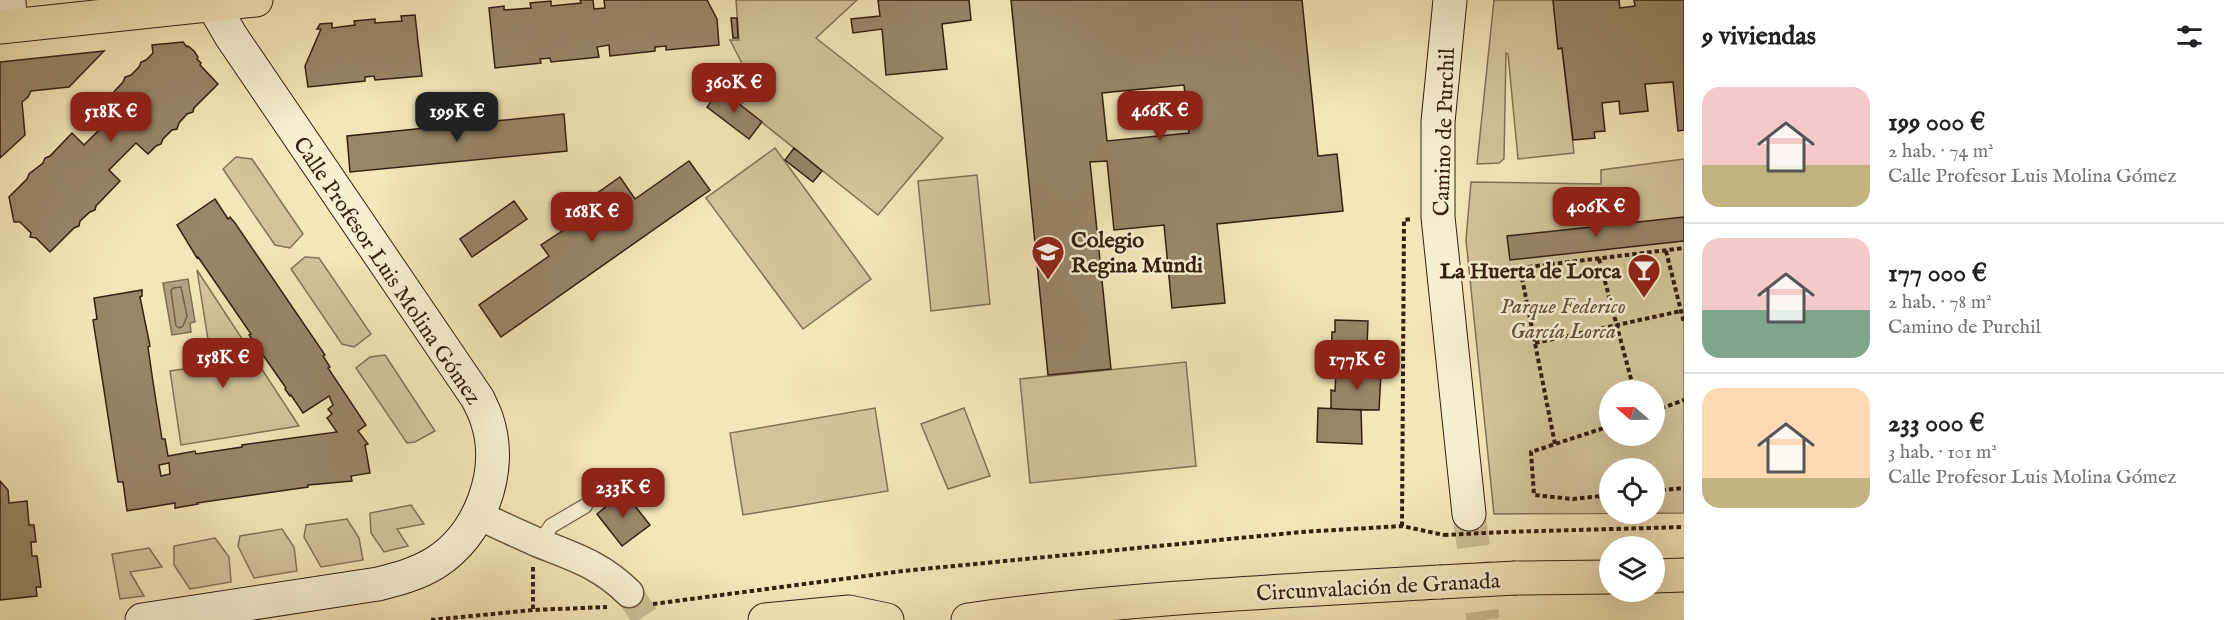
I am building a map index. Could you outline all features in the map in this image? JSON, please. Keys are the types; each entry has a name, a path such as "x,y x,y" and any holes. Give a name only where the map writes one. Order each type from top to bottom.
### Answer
{"main road":[{"path":"8,18 256,0"},
{"name":"Camino de Purchil","path":"1450,0 1438,122 1438,218 1469,514"},
{"name":"Calle Profesor Luis Molina Gómez","path":"142,620 378,584 409,576 436,563 458,544 478,515 489,485 492,454 487,421 478,399 231,36 211,2"},
{"path":"1665,576 1684,576"},
{"name":"Circunvalación de Granada","path":"968,620 1034,611 1258,593 1516,578 1599,577"},
{"path":"765,620 849,612 887,620"}],"street":[{"path":"478,515 582,559 607,574 629,601"}],"lane":[{"path":"540,543 551,526 585,506"}],"path":[{"path":"1402,526 1404,220 1438,218"},
{"path":"1555,444 1520,268 1684,248"},
{"path":"1666,251 1684,323"},
{"path":"1599,259 1631,380"},
{"path":"1535,343 1681,311"},
{"path":"1665,407 1684,400"},
{"path":"1599,430 1531,452 1534,495 1573,499 1599,496"},
{"path":"1665,489 1684,488"},
{"path":"431,620 1302,532 1402,526 1444,535 1684,527"},
{"path":"533,610 533,567 540,543"}],"green space":[{"path":"736,0 857,0 816,38 943,138 878,215 740,105 756,91 730,40 739,40"},
{"path":"1494,0 1553,0 1559,48 1562,48 1574,153 1518,159 1508,54 1506,53 1504,159 1499,163 1477,164"},
{"path":"775,148 871,279 803,329 706,198"},
{"path":"236,157 252,159 303,234 290,248 275,245 223,169"},
{"name":"Parque Federico García Lorca","path":"1684,159 1684,513 1665,513 1665,458 1599,458 1599,513 1494,514 1466,240 1471,182 1601,184 1601,170"},
{"path":"977,175 990,304 931,311 918,181"},
{"path":"305,257 319,258 371,334 354,347 342,344 291,269"},
{"path":"197,270 299,426 181,445 170,371 212,365"},
{"path":"385,355 435,431 415,442 407,443 356,368 370,357"},
{"path":"1186,362 1196,466 1030,483 1020,379"},
{"path":"875,408 888,491 743,515 730,433"},
{"path":"964,408 990,476 948,489 921,424"},
{"path":"411,505 424,524 397,529 408,546 384,552 371,533 370,513"},
{"path":"347,519 359,538 363,560 321,567 304,537 306,525"},
{"path":"282,529 294,547 297,571 254,578 238,546 240,536"},
{"path":"215,538 229,557 231,582 190,589 174,565 174,546"},
{"path":"149,548 162,567 130,572 144,596 120,599 112,554"}],"water":[{"path":"188,279 195,322 190,323 191,332 172,335 163,283"}],"building":[{"path":"580,0 593,0 594,9 605,8 604,0 707,0 717,19 719,45 666,50 666,46 655,47 655,51 610,56 609,45 597,47 599,57 551,62 550,58 540,59 541,63 495,68 489,8 504,6 504,10 531,8 530,3 551,1 551,6 581,3"},
{"path":"878,0 969,0 971,20 942,24 947,69 886,75 882,29 853,33 851,19 880,16"},
{"path":"1011,0 1302,0 1318,156 1337,154 1343,211 1217,224 1225,303 1172,308 1164,225 1114,230 1107,161 1090,162 1111,369 1048,375","holes":["1184,85 1189,133 1107,141 1102,93"]},
{"path":"1553,0 1619,0 1620,8 1635,6 1634,0 1684,0 1684,130 1678,131 1673,82 1645,84 1648,111 1620,114 1619,101 1602,103 1605,131 1594,132 1595,138 1573,140 1562,48 1558,49"},
{"path":"415,15 422,76 375,80 374,76 365,77 365,81 308,87 305,66 321,29 317,29 320,24 332,23 332,28 355,25 354,21 375,19 375,23 402,21 401,16"},
{"path":"731,18 737,18 738,38 733,38"},
{"path":"183,42 194,51 200,65 218,84 194,108 193,112 187,114 177,129 172,130 163,139 161,144 148,154 136,143 109,170 120,181 96,206 95,210 80,221 79,226 74,228 50,252 36,238 30,237 31,233 20,222 14,222 9,197 29,174 72,133 84,145 111,118 100,107 125,77 131,75 141,62 153,53 152,45"},
{"path":"104,51 69,87 31,91 22,102 25,135 0,158 0,62"},
{"path":"720,89 762,122 749,139 707,107"},
{"path":"564,114 567,151 350,172 347,136"},
{"path":"794,148 822,171 813,182 785,160"},
{"path":"689,161 710,190 501,337 479,305 549,256 541,245 562,231 556,222 620,177 635,199"},
{"path":"215,199 228,219 230,217 235,223 325,355 323,356 330,367 328,368 366,425 358,431 368,444 365,445 370,473 351,476 352,481 308,485 308,487 175,508 175,503 127,511 123,482 118,482 93,320 97,319 94,298 142,290 140,297 150,346 148,347 153,382 162,439 165,439 168,456 195,451 196,454 242,447 242,445 337,432 327,418 332,414 328,409 333,405 329,396 303,413 177,225","holes":["169,463 170,474 161,476 159,465"]},
{"path":"514,201 527,219 472,257 460,239"},
{"path":"1684,217 1684,241 1510,260 1507,236"},
{"path":"1335,320 1368,321 1366,372 1331,371 1332,332 1335,332"},
{"path":"1336,372 1381,373 1379,410 1331,409 1331,390 1335,391"},
{"path":"1318,408 1361,410 1362,444 1317,442"},
{"path":"0,481 8,490 9,503 27,501 29,525 34,525 36,542 31,542 32,556 37,556 41,587 36,587 37,596 0,600"},
{"path":"624,492 650,525 622,546 597,514"}],"tunnel":[{"path":"1469,514 1483,620"},
{"path":"629,593 647,620"}],"place":[{"name":"Colegio Regina Mundi","path":"1048,281"},
{"name":"La Huerta de Lorca","path":"1644,299"}]}
